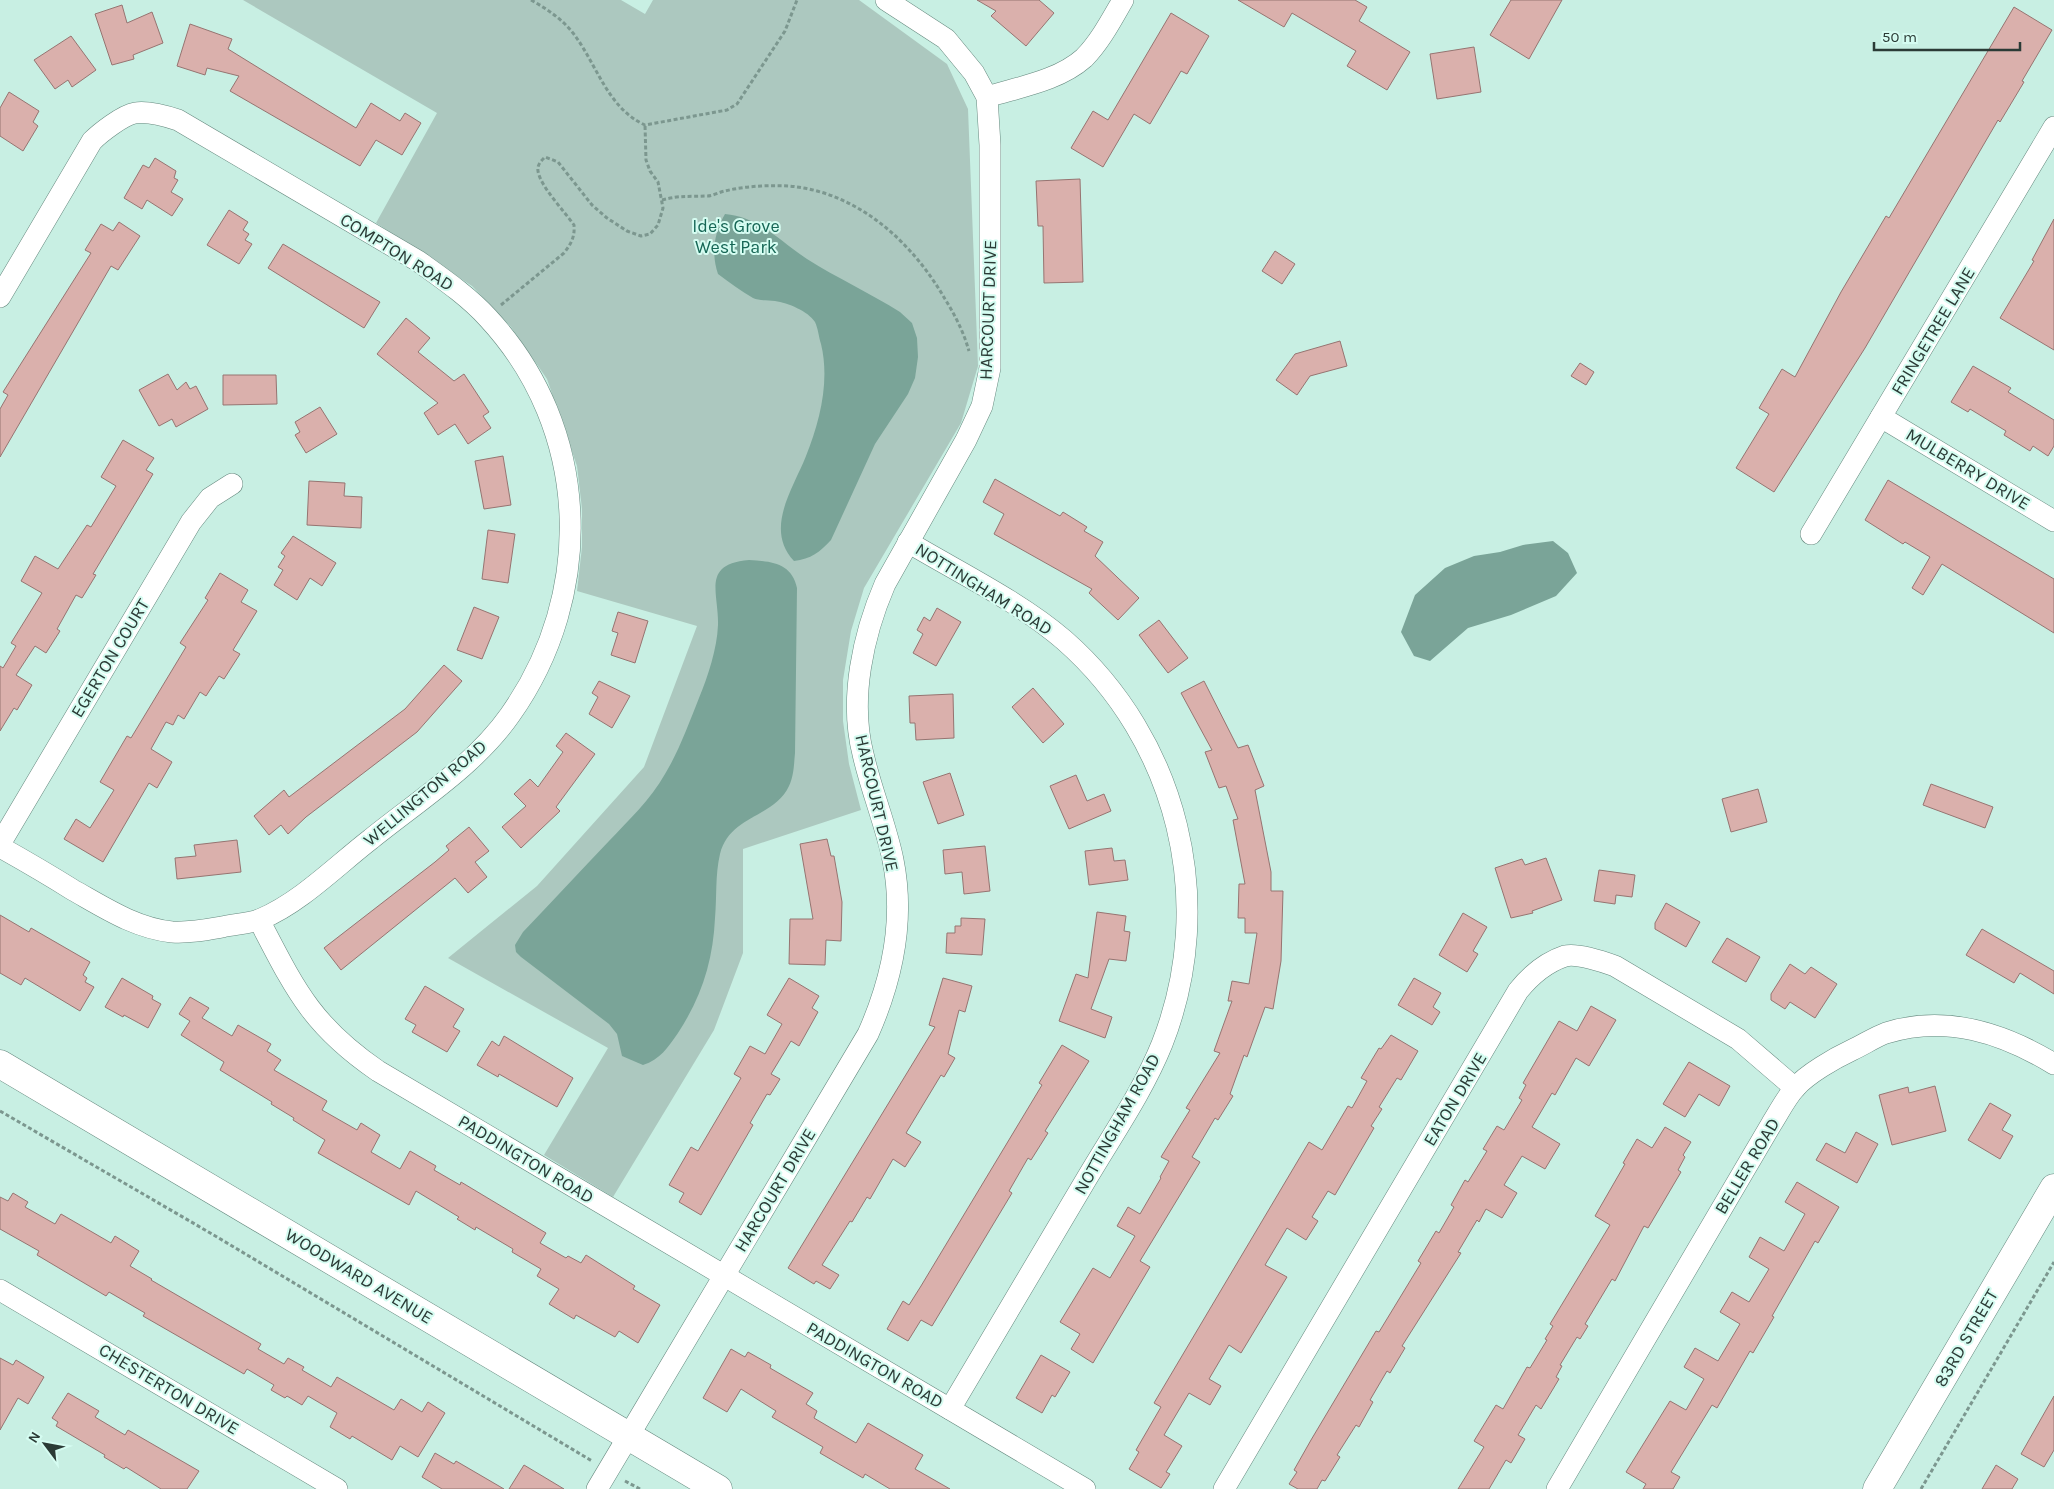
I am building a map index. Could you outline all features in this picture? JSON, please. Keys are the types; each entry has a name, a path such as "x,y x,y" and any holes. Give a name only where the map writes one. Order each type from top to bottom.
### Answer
{"main road":[{"name":"WOODWARD AVENUE","path":"0,1064 718,1489"},
{"name":"83RD STREET","path":"1877,1489 2054,1188"}],"street":[{"path":"886,0 946,39 974,73 987,97 1058,74 1083,58 1109,25 1123,0"},
{"name":"HARCOURT DRIVE","path":"596,1489 868,1034 888,986 895,949 898,918 893,861 862,752 858,694 863,647 875,606 908,542 931,505 982,406 990,368 990,146 987,97"},
{"name":"COMPTON ROAD","path":"0,296 92,141 100,132 134,113 168,116 178,120 418,262 455,287 488,317 518,356 540,394 565,463 567,485"},
{"name":"FRINGETREE LANE","path":"1811,534 2054,127"},
{"name":"MULBERRY DRIVE","path":"1881,417 2054,521"},
{"name":"EGERTON COURT","path":"0,845 191,522 210,498 232,484"},
{"name":"WELLINGTON ROAD","path":"259,920 299,896 464,764 508,718 530,684 545,655 562,604 571,545 567,485"},
{"name":"NOTTINGHAM ROAD","path":"908,542 1033,617 1069,645 1113,692 1137,727 1156,765 1179,828 1186,877 1187,922 1182,972 1176,1000 1159,1051 1133,1101 950,1409"},
{"path":"0,845 119,916 152,928 191,932 259,920"},
{"name":"PADDINGTON ROAD","path":"259,920 295,990 321,1024 350,1052 1085,1489"},
{"name":"EATON DRIVE","path":"1224,1489 1518,991 1536,972 1566,956 1600,960 1615,966 1738,1039 1795,1088"},
{"name":"BELLER ROAD","path":"1557,1489 1772,1123 1795,1088 1838,1056 1886,1033 1927,1026 1946,1026 1987,1032 2028,1048 2054,1064"},
{"name":"CHESTERTON DRIVE","path":"0,1290 337,1489"}],"path":[{"path":"532,0 564,22 593,63 611,96 634,120 645,125 719,112 737,104 785,31 797,0"},
{"path":"488,317 564,254 575,234 574,225 543,182 538,171 539,163 545,157 558,162 592,205 627,231 641,236 650,234 658,225 664,208 658,182 650,171 646,160 645,125"},
{"path":"662,200 679,195 708,196 725,191 756,187 790,186 848,202 876,219 912,253 934,280 952,310 969,352"},
{"path":"0,1111 212,1234 590,1460"},
{"path":"1921,1489 2054,1262"},
{"path":"628,1483 640,1489"}],"green space":[{"name":"Ide's Grove West Park","path":"243,0 621,0 645,14 653,0 859,0 947,64 968,109 978,366 961,423 864,588 851,631 843,680 843,721 849,764 861,810 743,849 743,953 714,1030 613,1197 544,1155 608,1048 448,958 537,886 644,767 697,626 577,591 582,547 582,509 577,466 547,379 511,327 472,286 376,223 437,113"}],"shaded area":[{"path":"725,214 737,216 759,225 807,259 900,312 912,323 917,338 918,357 915,378 908,394 875,444 831,540 815,554 805,559 794,561 785,549 781,536 781,522 789,495 816,429 824,386 824,358 821,344 815,322 808,314 786,304 753,298 718,274 714,251 718,228"},
{"path":"1553,541 1568,553 1577,573 1556,596 1511,615 1468,628 1430,661 1414,656 1401,632 1415,595 1445,568 1474,556 1500,552 1523,545"},
{"path":"749,560 765,561 785,568 790,573 797,588 795,753 793,774 791,782 782,797 773,805 742,824 725,841 717,870 716,910 712,949 700,992 671,1043 654,1060 643,1065 622,1056 617,1034 609,1024 521,957 516,952 515,945 523,932 639,809 665,774 684,737 711,662 718,625 716,582 718,574 724,567"}],"building":[{"path":"977,0 1039,0 1054,13 1026,46 991,16 996,11"},
{"path":"1238,0 1355,0 1367,7 1359,21 1410,52 1387,90 1347,66 1356,51 1292,13 1284,27"},
{"path":"1511,0 1562,0 1529,59 1490,35"},
{"path":"122,5 127,23 152,12 163,43 133,55 134,59 112,65 95,14"},
{"path":"2014,7 2052,30 2022,81 2024,82 2000,122 1998,120 1865,348 1774,492 1736,468 1769,414 1759,408 1782,369 1795,377 1841,292 1886,216 1889,218"},
{"path":"1171,13 1209,36 1187,74 1181,71 1150,124 1134,114 1103,167 1071,148 1093,111 1108,120"},
{"path":"190,24 232,39 228,49 356,128 371,103 400,121 405,113 421,123 402,155 376,140 360,166 230,91 239,76 207,68 205,75 177,66"},
{"path":"71,36 96,70 72,87 68,80 55,89 34,60"},
{"path":"1474,47 1481,92 1437,99 1430,54"},
{"path":"9,92 39,111 33,122 38,126 23,151 0,136 0,108"},
{"path":"155,158 176,171 174,178 178,180 171,192 183,199 172,216 147,200 142,209 124,198 143,165 149,168"},
{"path":"1080,179 1083,282 1044,283 1043,226 1038,226 1036,181"},
{"path":"229,210 248,222 243,230 249,234 245,240 252,244 239,264 207,245"},
{"path":"2054,219 2054,350 2000,318 2034,261 2032,260"},
{"path":"119,222 140,236 118,270 111,266 0,457 0,409 8,395 3,392 91,253 85,250 101,224 113,231"},
{"path":"283,244 380,302 364,328 268,268"},
{"path":"1275,251 1295,264 1282,284 1262,271"},
{"path":"406,318 430,338 418,352 454,381 464,374 489,412 483,416 491,428 468,444 455,424 438,435 424,413 438,403 377,354"},
{"path":"1340,341 1347,366 1310,376 1297,395 1276,380 1295,354"},
{"path":"1580,363 1594,372 1586,385 1571,376"},
{"path":"1973,366 2011,388 2008,392 2054,420 2054,446 2048,456 2033,446 2030,451 2004,435 2006,431 1970,409 1968,412 1951,402"},
{"path":"168,374 177,390 186,382 190,389 196,386 208,409 176,427 172,419 159,426 139,390"},
{"path":"223,375 276,375 277,404 223,405"},
{"path":"320,407 337,434 306,453 295,435 300,432 295,422"},
{"path":"123,440 154,458 146,470 153,474 93,574 96,575 82,598 76,595 57,629 60,631 46,653 35,646 16,675 32,685 17,710 14,708 0,731 0,666 3,668 16,646 11,643 42,593 21,581 35,556 58,569 87,525 91,527 116,486 101,477"},
{"path":"503,456 511,505 484,509 475,461"},
{"path":"995,479 1060,516 1063,512 1087,527 1084,531 1103,542 1095,556 1139,598 1118,620 1089,593 1092,589 994,534 1004,514 983,502"},
{"path":"1888,480 2054,579 2054,633 1942,564 1923,595 1912,588 1930,557 1905,542 1903,544 1865,520"},
{"path":"309,481 345,483 344,496 362,497 361,528 307,525"},
{"path":"488,530 515,534 508,583 482,579"},
{"path":"293,536 336,563 322,586 310,578 297,600 274,585 283,570 278,567 285,556 281,553"},
{"path":"220,573 248,590 241,602 257,611 233,650 240,654 224,679 219,676 206,696 200,692 184,719 178,715 173,725 166,722 151,749 172,762 157,788 149,783 103,862 64,839 76,819 90,828 114,790 100,782 127,736 131,738 186,647 180,643 208,600 205,598"},
{"path":"474,607 499,617 482,659 457,650"},
{"path":"937,608 961,622 936,666 913,653 923,634 917,630 924,617 930,621"},
{"path":"618,612 648,621 635,663 611,655 618,633 612,631"},
{"path":"1159,620 1188,658 1168,673 1139,635"},
{"path":"444,665 462,681 417,732 306,817 288,834 281,825 269,835 254,816 284,790 289,797 405,709"},
{"path":"599,681 630,696 612,728 589,714 598,697 592,693"},
{"path":"1204,681 1238,748 1248,745 1264,786 1255,790 1271,872 1271,891 1283,891 1281,961 1273,1009 1265,1007 1247,1057 1244,1055 1230,1094 1233,1096 1218,1120 1215,1118 1192,1157 1200,1162 1140,1261 1150,1267 1093,1363 1071,1349 1080,1334 1060,1322 1093,1268 1110,1278 1135,1236 1117,1226 1128,1207 1140,1214 1169,1161 1161,1157 1190,1110 1186,1108 1220,1053 1214,1051 1232,1001 1228,1001 1232,981 1249,984 1257,933 1245,933 1245,918 1238,918 1239,884 1245,884 1233,820 1238,819 1226,786 1219,788 1205,752 1212,750 1181,693"},
{"path":"1033,688 1064,724 1043,743 1012,707"},
{"path":"953,694 954,738 916,740 915,723 910,723 909,696"},
{"path":"566,733 595,754 556,807 560,811 521,848 502,827 526,806 514,794 530,779 538,787 563,752 556,746"},
{"path":"950,773 964,815 938,824 923,782"},
{"path":"1076,775 1087,801 1104,794 1111,811 1069,829 1050,786"},
{"path":"1931,784 1993,807 1985,828 1923,805"},
{"path":"1758,789 1767,822 1731,832 1722,799"},
{"path":"469,827 489,851 475,862 487,877 468,893 455,878 341,970 324,948 435,862 449,850 446,846"},
{"path":"827,839 831,856 834,856 842,902 841,941 826,940 825,965 789,964 790,919 813,919 800,844"},
{"path":"237,840 241,872 177,879 175,858 196,856 194,845"},
{"path":"985,846 990,891 964,894 962,872 945,874 943,850"},
{"path":"1112,848 1114,861 1125,860 1128,880 1089,885 1085,851"},
{"path":"1546,858 1562,900 1532,911 1533,913 1511,918 1495,868 1522,859 1525,865"},
{"path":"1599,870 1635,875 1632,897 1616,895 1615,904 1594,901"},
{"path":"1666,903 1700,922 1686,947 1655,929 1655,923"},
{"path":"1097,912 1126,916 1124,931 1130,932 1126,961 1109,959 1091,1009 1112,1017 1105,1038 1059,1021 1076,974 1088,978"},
{"path":"1463,913 1487,927 1473,951 1478,954 1467,972 1439,955"},
{"path":"0,915 29,932 31,928 90,962 83,975 87,978 85,982 94,987 80,1011 25,978 21,985 0,973"},
{"path":"961,918 985,919 982,955 946,953 947,933 955,933 955,926 961,926"},
{"path":"1982,929 2054,971 2054,994 2020,973 2014,983 1966,955"},
{"path":"1727,938 1760,957 1746,982 1712,962"},
{"path":"1790,964 1805,974 1811,967 1837,984 1815,1018 1790,1002 1785,1009 1771,1000 1771,994"},
{"path":"122,978 153,996 152,999 161,1004 148,1028 105,1007"},
{"path":"789,978 819,996 812,1008 818,1012 799,1046 791,1041 771,1074 780,1079 770,1095 767,1094 750,1123 753,1125 701,1215 679,1202 684,1193 669,1185 691,1147 698,1151 741,1078 734,1074 750,1046 765,1054 782,1024 767,1015"},
{"path":"943,978 972,986 965,1012 959,1010 948,1054 955,1058 944,1077 941,1075 906,1133 921,1142 905,1167 893,1159 870,1199 867,1197 822,1265 839,1275 830,1289 816,1281 814,1284 788,1268 935,1027 929,1025"},
{"path":"1414,978 1441,993 1433,1007 1440,1012 1432,1025 1398,1005"},
{"path":"425,986 464,1009 453,1027 460,1031 447,1052 412,1032 416,1025 405,1019"},
{"path":"190,997 209,1008 202,1018 232,1036 238,1025 271,1044 267,1051 281,1060 274,1070 327,1101 322,1110 357,1130 361,1123 380,1135 371,1152 400,1169 410,1151 436,1166 434,1170 460,1185 461,1182 546,1233 540,1243 566,1258 568,1256 581,1263 586,1255 635,1286 633,1289 660,1305 638,1343 619,1331 615,1337 576,1315 574,1319 549,1304 559,1289 537,1276 541,1269 512,1252 513,1249 476,1227 475,1230 457,1219 459,1217 416,1191 409,1205 318,1153 325,1140 293,1120 294,1118 271,1104 272,1102 220,1070 224,1062 181,1035 190,1021 179,1014"},
{"path":"1591,1006 1616,1020 1589,1066 1576,1058 1555,1095 1552,1093 1532,1127 1560,1144 1545,1169 1522,1156 1504,1185 1517,1193 1502,1218 1486,1209 1479,1222 1477,1220 1458,1252 1461,1253 1402,1346 1405,1348 1390,1373 1387,1371 1370,1400 1373,1402 1359,1427 1356,1425 1337,1455 1340,1457 1325,1481 1322,1480 1317,1489 1298,1489 1289,1484 1297,1472 1294,1470 1311,1440 1376,1331 1379,1332 1421,1263 1418,1261 1436,1231 1439,1233 1454,1207 1451,1205 1465,1180 1468,1182 1487,1151 1483,1149 1497,1126 1504,1130 1522,1100 1519,1098 1526,1085 1523,1083 1559,1021 1577,1031"},
{"path":"1391,1035 1418,1051 1401,1080 1397,1078 1379,1107 1382,1109 1371,1126 1374,1128 1335,1195 1328,1191 1312,1217 1318,1221 1306,1240 1287,1228 1265,1265 1287,1277 1241,1353 1229,1345 1209,1379 1221,1386 1210,1405 1189,1393 1164,1435 1182,1446 1166,1472 1170,1474 1161,1488 1129,1469 1139,1452 1136,1450 1161,1407 1154,1403 1309,1142 1322,1150 1348,1106 1352,1108 1367,1081 1361,1078 1379,1048 1381,1049"},
{"path":"504,1036 573,1078 557,1107 499,1074 498,1077 477,1065 492,1041 499,1046"},
{"path":"1062,1045 1089,1061 1045,1131 1048,1133 1031,1160 1028,1158 1009,1191 1012,1193 932,1326 921,1320 908,1341 887,1329 903,1301 909,1305 921,1286 1042,1085 1039,1083"},
{"path":"1689,1062 1730,1086 1719,1106 1699,1094 1685,1117 1663,1104"},
{"path":"1935,1086 1946,1131 1892,1145 1879,1095 1908,1087 1909,1093"},
{"path":"1990,1103 2011,1115 2002,1130 2013,1136 2000,1159 1968,1140"},
{"path":"1665,1127 1691,1142 1683,1155 1685,1157 1678,1170 1681,1172 1648,1228 1644,1226 1615,1281 1612,1279 1585,1324 1588,1326 1580,1339 1577,1337 1560,1365 1562,1366 1556,1377 1559,1379 1541,1409 1536,1405 1518,1435 1525,1439 1511,1463 1506,1460 1489,1489 1458,1489 1484,1447 1474,1441 1496,1405 1503,1409 1527,1367 1530,1368 1547,1340 1545,1339 1553,1326 1550,1324 1610,1225 1595,1216 1625,1164 1623,1163 1637,1139 1652,1148"},
{"path":"1856,1132 1878,1144 1857,1183 1816,1160 1826,1143 1845,1153"},
{"path":"1797,1182 1839,1207 1818,1243 1815,1241 1753,1353 1750,1351 1717,1408 1712,1405 1671,1472 1680,1477 1673,1489 1643,1489 1646,1484 1626,1472 1670,1401 1686,1410 1704,1379 1684,1367 1695,1348 1718,1361 1740,1324 1720,1312 1732,1292 1749,1302 1769,1269 1749,1257 1760,1237 1784,1251 1805,1214 1785,1202"},
{"path":"13,1193 28,1202 25,1207 55,1224 61,1214 111,1243 115,1236 139,1251 130,1266 261,1344 258,1349 284,1364 288,1358 304,1367 302,1370 331,1387 337,1377 394,1410 401,1399 422,1412 428,1402 445,1413 418,1457 400,1446 392,1460 352,1436 350,1439 330,1427 337,1413 308,1396 302,1405 287,1396 285,1398 271,1390 274,1385 247,1369 244,1374 143,1316 145,1313 109,1292 106,1296 37,1255 39,1251 0,1229 0,1197 8,1201"},
{"path":"731,1349 745,1357 748,1352 771,1365 770,1368 813,1393 806,1404 817,1411 814,1418 856,1443 868,1423 923,1455 915,1469 950,1489 890,1489 865,1474 863,1478 820,1453 823,1447 772,1417 776,1411 741,1389 727,1412 703,1398"},
{"path":"1041,1355 1070,1372 1055,1397 1052,1395 1042,1413 1016,1398"},
{"path":"0,1358 13,1365 16,1360 44,1377 28,1404 18,1398 0,1430"},
{"path":"68,1393 99,1411 95,1417 125,1435 128,1430 199,1471 187,1489 161,1489 126,1467 124,1469 104,1457 105,1455 56,1426 58,1422 52,1418"},
{"path":"2054,1396 2054,1450 2044,1467 2021,1454"},
{"path":"435,1453 454,1464 456,1461 504,1489 442,1489 422,1477"},
{"path":"524,1465 564,1489 509,1489"},
{"path":"1996,1465 2018,1479 2012,1489 1982,1489"}]}
